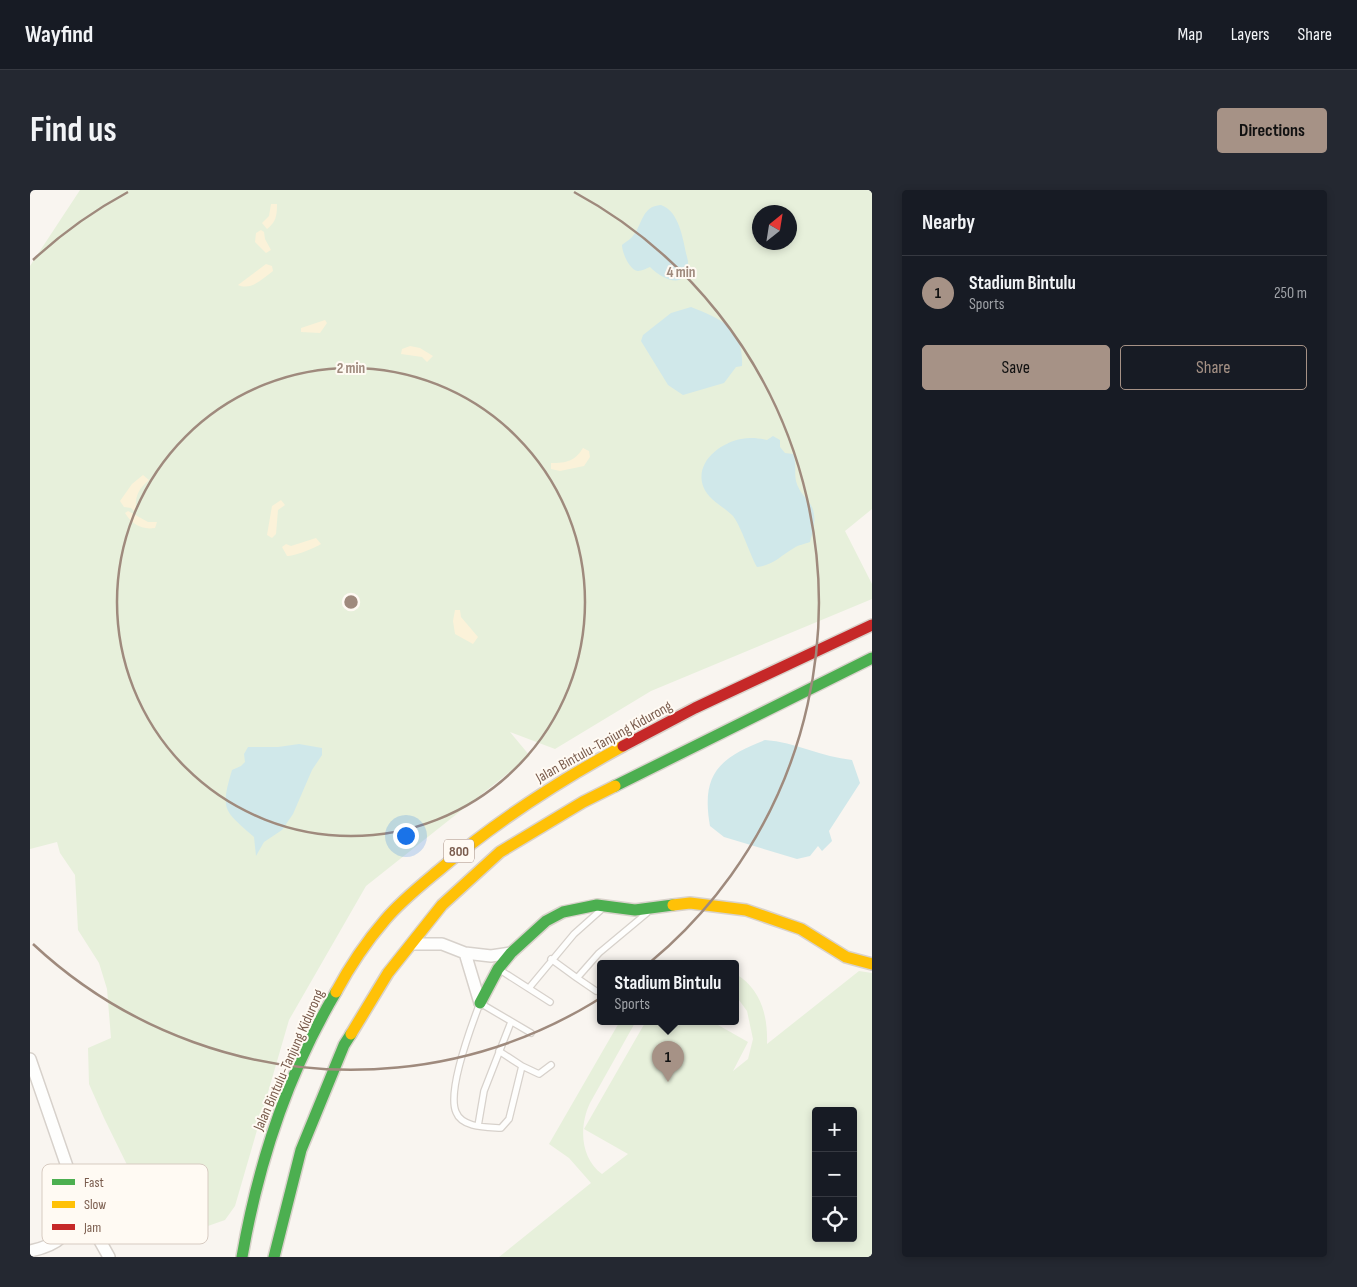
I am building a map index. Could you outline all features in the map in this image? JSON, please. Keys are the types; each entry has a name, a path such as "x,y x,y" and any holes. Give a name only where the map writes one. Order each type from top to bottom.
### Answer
{"main road":[{"name":"Jalan Bintulu-Tanjung Kidurong","path":"242,1257 265,1152 303,1059 322,1016 351,965 385,920 456,853 486,829 561,779 657,728 872,625"},
{"name":"800","path":"274,1257 301,1150 344,1045 388,973 442,905 500,852 583,802 872,658"},
{"path":"480,1003 498,968 511,953 546,921 564,912 607,905 634,910 690,903 746,910 801,929 846,957 872,964"}],"street":[{"path":"412,944 442,944 465,953 491,956 511,953"},
{"path":"465,953 480,1003"},
{"path":"31,1065 66,1164"},
{"path":"30,1252 53,1244"},
{"path":"102,1244 109,1257"},
{"path":"30,1252 37,1257"}],"lane":[{"path":"529,988 551,959 574,934 607,905"},
{"path":"577,978 599,953 650,909"},
{"path":"551,959 596,991"},
{"path":"498,968 550,1002"},
{"path":"522,1066 506,1124 501,1128 478,1126 465,1122 456,1112 454,1098 460,1064 470,1028 480,1003 531,1033"},
{"path":"478,1126 484,1091 511,1022"},
{"path":"499,1051 522,1066 539,1074 551,1065"}],"green space":[{"path":"80,190 872,190 872,509 845,531 872,584 872,599 651,691 555,749 510,732 530,756 366,886 289,1020 235,1206 225,1220 208,1226 208,1164 127,1164 104,1118 89,1084 88,1048 111,1038 107,989 99,963 78,930 75,875 60,853 57,842 30,849 30,266"},
{"path":"859,971 872,973 872,1257 499,1257 591,1183 569,1158 549,1144 618,1025 634,1025 590,1103 586,1112 583,1131 589,1159 602,1174 628,1154 584,1129 644,1025 718,1025 748,1042 733,1071 748,1059 753,1039 747,1011 739,1000 739,976 752,987 757,995 766,1023 767,1044"}],"sand":[{"path":"271,204 277,204 276,215 274,221 267,229 262,223 269,216"},
{"path":"261,230 264,232 265,239 271,250 266,253 255,242 256,233"},
{"path":"266,264 272,266 273,271 253,285 238,285"},
{"path":"325,320 327,323 320,333 301,332 301,328"},
{"path":"410,346 420,348 433,356 427,362 422,357 401,354 402,349"},
{"path":"583,448 589,451 590,457 584,466 560,471 551,469 551,463 570,460 577,456"},
{"path":"143,475 149,480 138,494 136,513 131,508 124,507 120,501 132,484"},
{"path":"281,500 285,505 278,510 276,534 272,538 267,535 272,506"},
{"path":"128,511 148,522 157,522 155,528 145,528 137,525 125,513"},
{"path":"316,538 321,544 295,555 287,556 282,547 286,544 291,546"},
{"path":"455,610 460,610 461,617 478,637 473,644 455,634 453,621"}],"water":[{"path":"661,205 673,214 683,237 688,261 687,270 684,277 680,280 668,279 650,267 640,271 635,270 629,264 623,252 622,245 636,232 646,212 654,206"},
{"path":"691,307 712,316 729,327 739,343 742,353 742,366 736,367 724,383 683,395 668,385 641,341 643,335 671,313"},
{"path":"773,436 780,440 780,447 785,453 793,454 796,481 799,489 812,507 814,525 810,542 796,547 772,562 757,567 735,519 708,495 701,477 706,462 711,455 725,445 744,438 767,440"},
{"path":"765,740 852,760 860,783 829,831 832,841 822,851 818,846 810,856 797,859 724,837 710,826 708,794 716,771 735,754"},
{"path":"299,744 322,748 322,755 312,770 293,814 282,830 264,842 256,856 254,837 236,821 227,809 226,794 232,770 245,762 244,754 248,747 278,747"}],"traffic: fast":[{"path":"615,786 872,658"},
{"path":"480,1003 498,969 511,953 546,921 563,912 597,905 635,910 673,905"},
{"path":"242,1257 257,1188 277,1120 303,1054 336,992"},
{"path":"274,1257 301,1150 344,1045 351,1034"}],"traffic: slow":[{"path":"336,992 371,937 391,913 417,888 504,819 550,788 623,746"},
{"path":"351,1034 388,973 442,905 500,852 583,802 615,786"},
{"path":"673,905 690,903 746,910 801,929 846,957 872,964"}],"traffic: jam":[{"path":"623,746 695,708 872,625"}],"place":[{"name":"Stadium Bintulu","path":"668,1082"}]}
